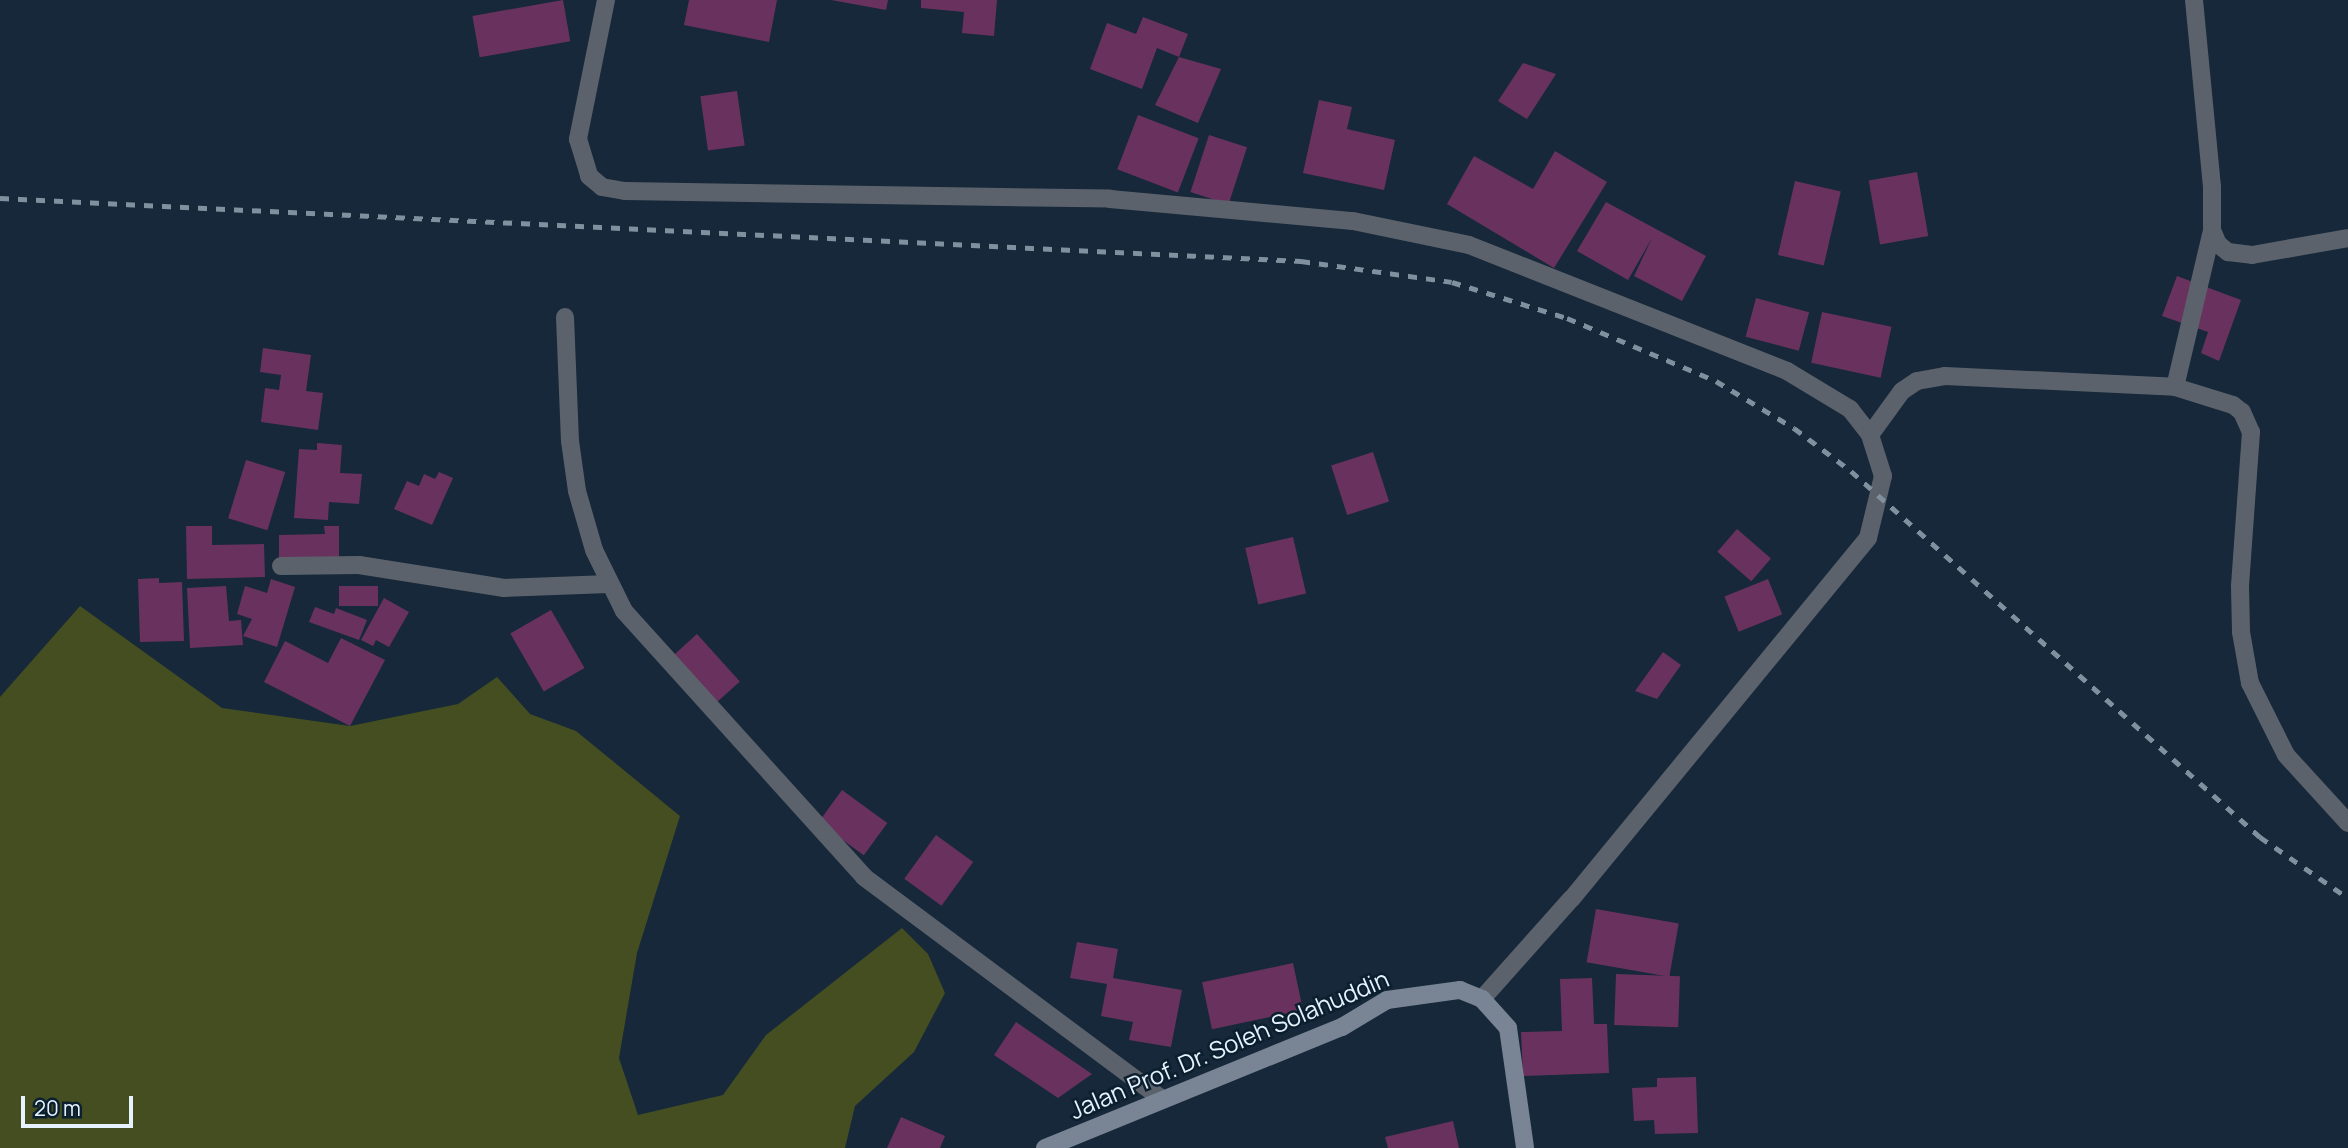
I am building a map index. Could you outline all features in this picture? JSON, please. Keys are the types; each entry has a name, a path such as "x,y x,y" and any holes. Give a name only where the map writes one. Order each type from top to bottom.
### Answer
{"street":[{"path":"606,0 578,139 589,176 602,187 625,191 1110,199 1353,221 1469,245 1787,371 1850,409 1870,435 1883,476 1868,538 1572,900 1482,999 1508,1028 1525,1148"},
{"path":"2175,387 2212,230 2212,187 2194,0"},
{"path":"2212,230 2218,244 2240,255 2348,238"},
{"path":"565,317 570,442 578,491 608,584 624,611 864,877 1162,1099"},
{"path":"1870,435 1902,391 1917,381 1945,376 2175,387 2232,405 2248,419 2251,452 2240,587 2241,632 2250,683 2286,755 2348,823"},
{"path":"281,566 359,565 504,588 608,584"},
{"name":"Jalan Prof. Dr. Soleh Solahuddin","path":"1045,1148 1342,1027 1387,1000 1460,990 1482,999"}],"green space":[{"path":"80,606 222,708 350,726 458,704 497,677 530,714 576,731 680,816 637,953 619,1058 638,1115 723,1095 766,1035 902,928 928,954 945,993 914,1052 855,1106 845,1148 0,1148 0,697"}],"building":[{"path":"563,0 570,41 480,57 472,16"},
{"path":"689,0 777,0 769,42 684,25"},
{"path":"831,0 888,0 886,10"},
{"path":"921,0 997,0 994,36 962,33 964,12 921,8"},
{"path":"1143,17 1188,34 1179,57 1157,48 1142,89 1090,69 1107,23 1136,34"},
{"path":"1179,57 1221,69 1198,123 1155,105"},
{"path":"1523,63 1556,74 1527,119 1498,101"},
{"path":"737,91 745,145 708,151 700,96"},
{"path":"1319,100 1352,107 1347,129 1395,140 1384,190 1303,173"},
{"path":"1138,115 1199,138 1178,192 1117,169"},
{"path":"1209,135 1247,147 1229,204 1190,192"},
{"path":"1555,151 1607,182 1554,268 1447,204 1474,156 1533,189"},
{"path":"1917,172 1928,236 1880,245 1869,181"},
{"path":"1795,181 1841,192 1824,266 1778,255"},
{"path":"1606,202 1706,256 1682,301 1634,276 1652,238 1628,280 1577,251"},
{"path":"2177,276 2241,300 2219,361 2201,353 2208,332 2162,316"},
{"path":"1756,298 1809,312 1799,351 1746,337"},
{"path":"1822,312 1891,327 1881,378 1811,363"},
{"path":"263,348 311,355 306,391 323,393 318,430 261,422 265,388 279,390 281,375 260,372"},
{"path":"317,443 342,445 340,473 362,474 359,504 329,502 328,520 294,518 299,449 317,450"},
{"path":"1373,452 1389,501 1347,515 1331,466"},
{"path":"246,460 285,472 267,530 228,518"},
{"path":"439,472 453,478 432,525 394,509 407,481 419,486 424,474 435,479"},
{"path":"186,526 212,526 212,545 264,544 265,577 187,579"},
{"path":"324,526 339,526 339,561 279,562 279,535 325,534"},
{"path":"1737,529 1771,559 1751,581 1717,552"},
{"path":"1293,537 1306,594 1258,605 1245,548"},
{"path":"159,578 159,583 182,582 184,641 140,642 138,579"},
{"path":"271,579 295,587 277,647 243,636 252,619 237,614 245,586 267,593"},
{"path":"1768,579 1782,614 1739,632 1724,597"},
{"path":"226,586 229,621 241,620 243,645 190,648 187,588"},
{"path":"339,586 378,586 378,606 339,606"},
{"path":"384,598 409,612 389,647 376,640 373,646 361,640"},
{"path":"315,607 334,614 336,608 367,620 359,640 309,622"},
{"path":"551,610 584,668 544,692 510,634"},
{"path":"697,634 740,682 716,703 673,655"},
{"path":"341,638 385,660 350,726 264,682 285,641 328,663"},
{"path":"1663,652 1681,665 1657,699 1635,691"},
{"path":"842,790 887,823 864,855 818,822"},
{"path":"936,835 973,862 941,906 904,879"},
{"path":"1596,909 1679,924 1669,977 1587,962"},
{"path":"1077,942 1118,949 1113,978 1182,990 1171,1047 1129,1040 1133,1022 1101,1016 1107,984 1070,978"},
{"path":"1293,963 1303,1010 1212,1029 1202,982"},
{"path":"1616,974 1680,976 1678,1027 1614,1025"},
{"path":"1592,978 1594,1024 1607,1024 1609,1073 1523,1076 1521,1032 1562,1031 1560,979"},
{"path":"1016,1022 1092,1074 1058,1098 994,1055"},
{"path":"1696,1077 1698,1133 1655,1134 1654,1120 1634,1121 1632,1088 1657,1087 1657,1078"},
{"path":"901,1117 945,1136 940,1148 887,1148"},
{"path":"1453,1121 1459,1148 1388,1148 1385,1137"}],"railway":[{"path":"0,198 1301,261 1452,282 1567,318 1716,381 1794,428 1851,471 2260,837 2348,898"}]}
